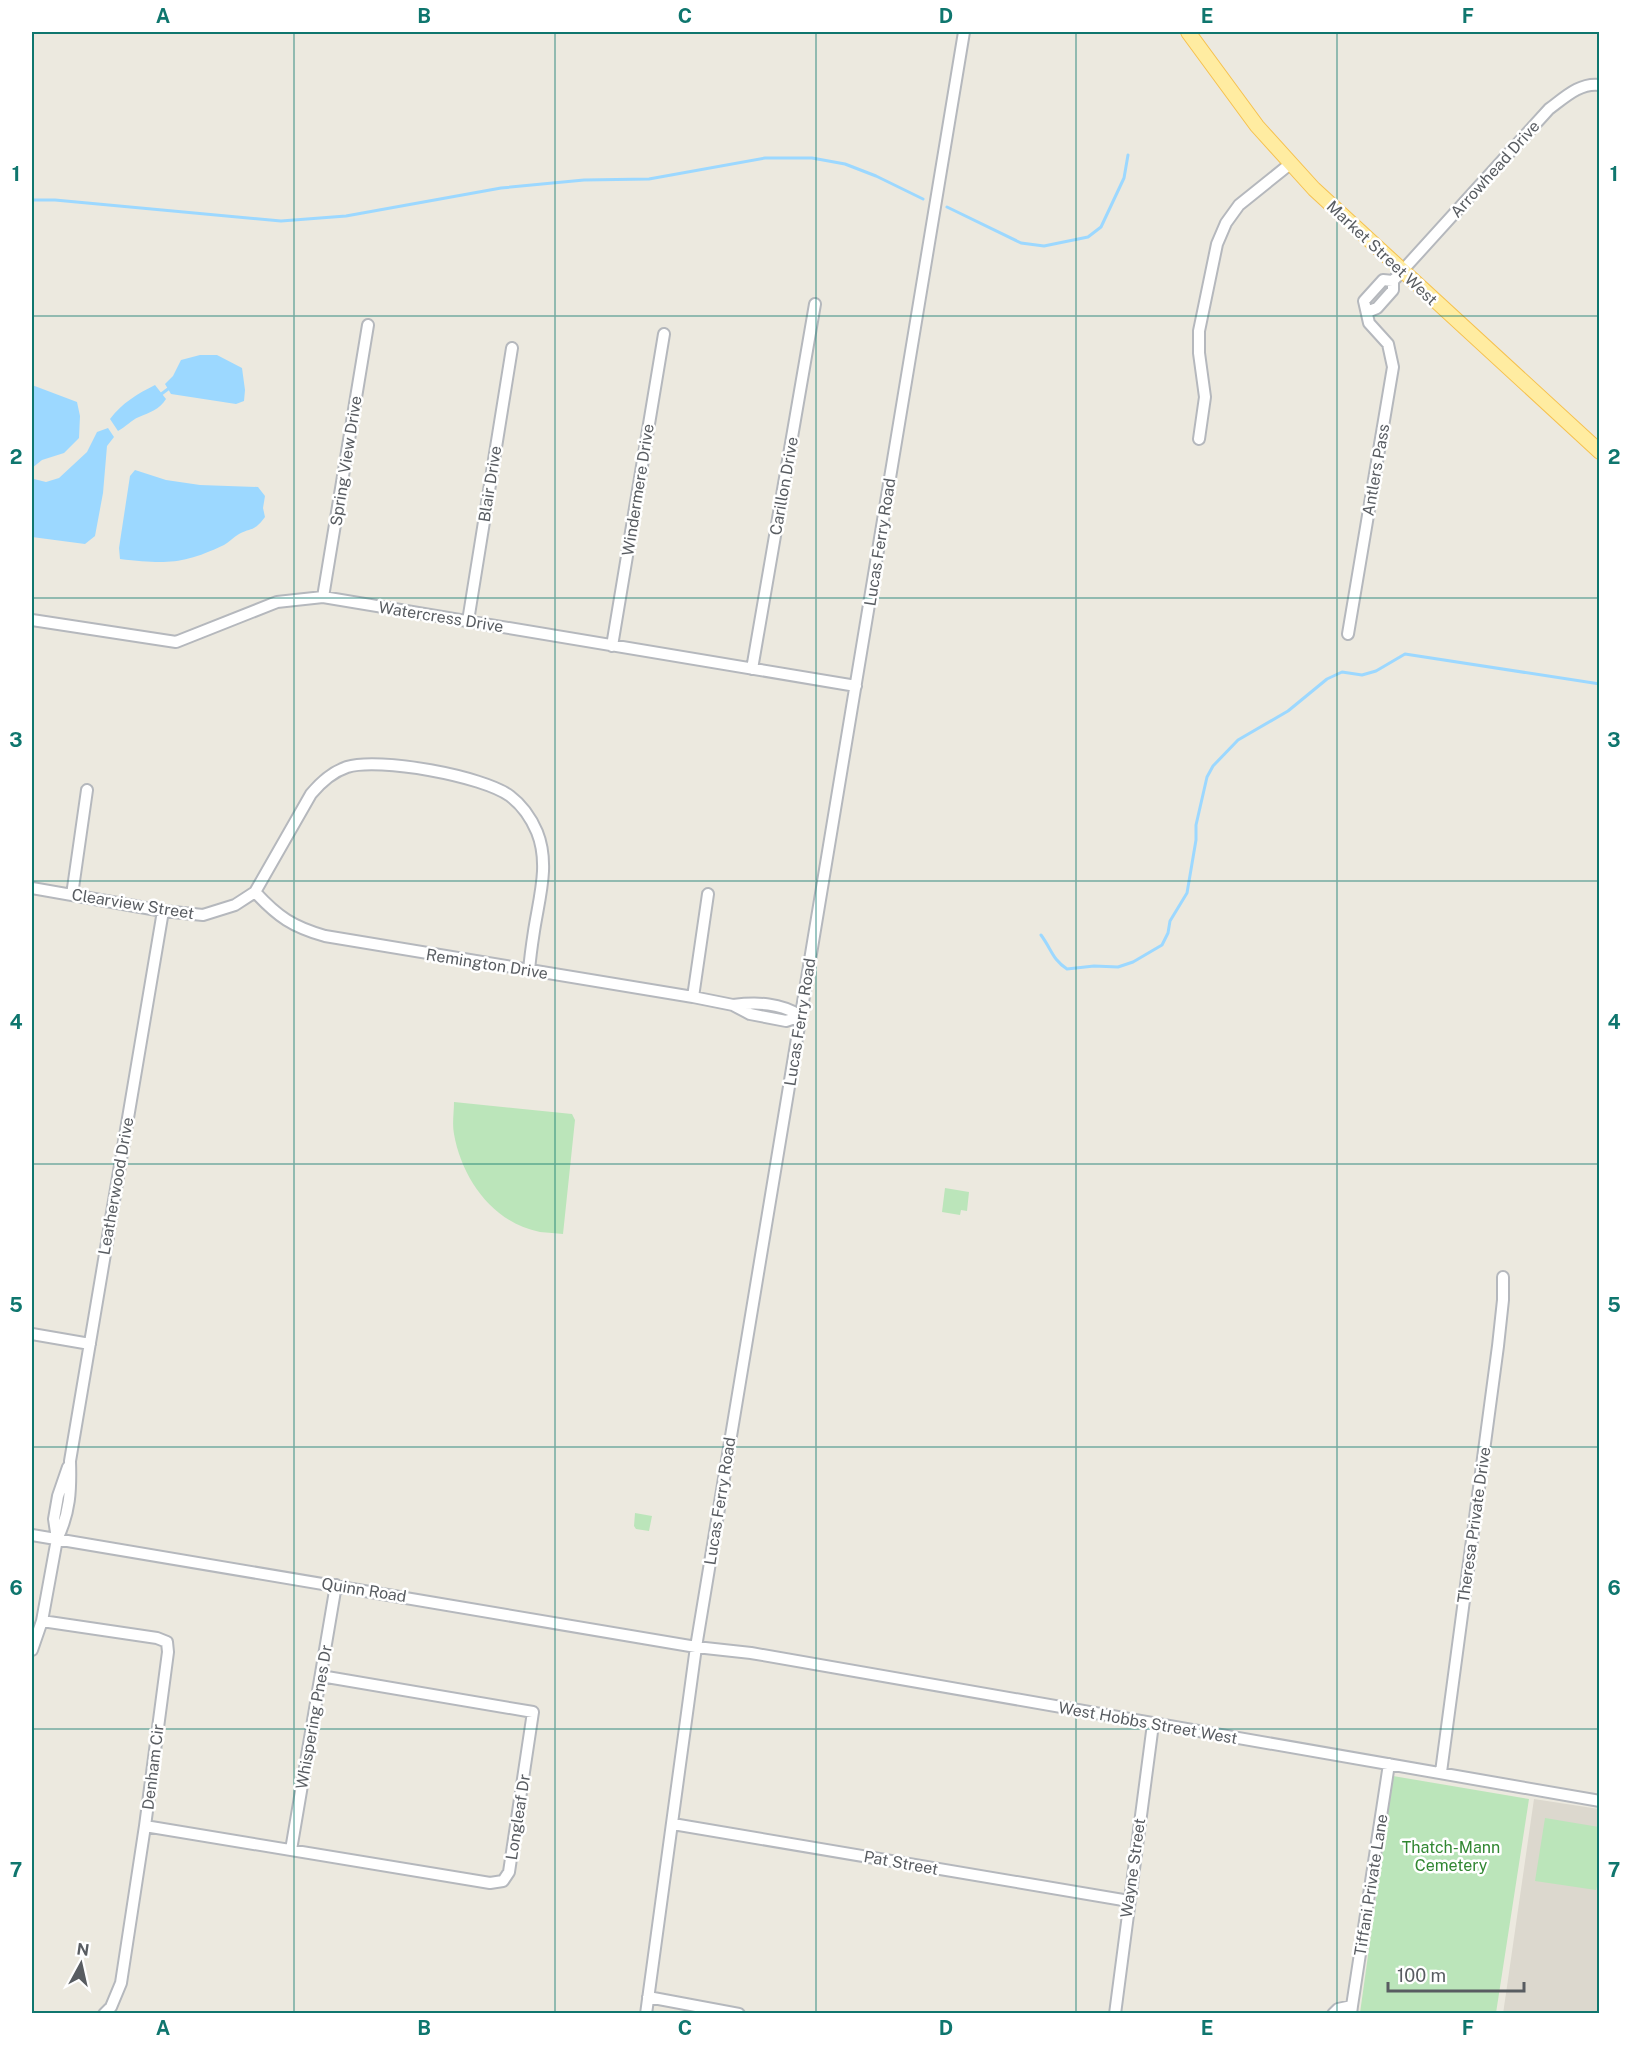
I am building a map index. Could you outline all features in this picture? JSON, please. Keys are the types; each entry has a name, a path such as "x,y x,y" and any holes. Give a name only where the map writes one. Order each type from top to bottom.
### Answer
{"main road":[{"name":"Market Street West","path":"1188,32 1257,126 1290,164 1398,276 1599,452"}],"street":[{"name":"Lucas Ferry Road","path":"646,2013 696,1647 964,32"},
{"name":"Arrowhead Drive","path":"1398,276 1549,109 1576,90 1590,84 1599,85"},
{"path":"1200,439 1205,397 1199,353 1199,331 1217,244 1226,223 1239,205 1290,164"},
{"name":"Antlers Pass","path":"1348,634 1393,368 1388,344 1369,323 1367,312 1377,308 1393,290 1398,276"},
{"name":"Carillon Drive","path":"752,669 815,304"},
{"name":"Spring View Drive","path":"323,597 368,325"},
{"name":"Windermere Drive","path":"612,646 663,334"},
{"name":"Blair Drive","path":"468,621 512,348"},
{"name":"Watercress Drive","path":"32,620 176,642 277,602 323,597 856,686"},
{"path":"255,892 311,794 336,771 369,763 391,764 489,785 510,795 526,811 537,831 543,865 529,971"},
{"path":"72,895 87,790"},
{"name":"Clearview Street","path":"32,888 163,911 203,915 235,905 255,892"},
{"name":"Remington Drive","path":"255,892 273,912 303,930 348,941 733,1005 753,1003 774,1005 789,1009 801,1016"},
{"path":"693,997 708,894"},
{"name":"Leatherwood Drive","path":"57,1539 69,1506 70,1461 163,911"},
{"name":"Theresa Private Drive","path":"1441,1772 1498,1346 1503,1277"},
{"path":"32,1334 90,1344"},
{"name":"Quinn Road","path":"32,1535 696,1647"},
{"path":"32,1650 42,1621 57,1539"},
{"name":"Whispering Pnes Dr","path":"291,1850 336,1585"},
{"name":"Denham Cir","path":"42,1621 157,1638 167,1642 168,1652 145,1826 121,1983 111,2007 104,2013"},
{"name":"West Hobbs Street West","path":"696,1647 751,1653 1599,1801"},
{"name":"Longleaf Dr","path":"145,1826 490,1883 503,1881 509,1872 511,1861 533,1712 321,1676"},
{"name":"Wayne Street","path":"1114,2013 1153,1724"},
{"name":"Tiffani Private Lane","path":"1333,2013 1338,2009 1352,2010 1389,1764"},
{"name":"Pat Street","path":"673,1824 1129,1901"},
{"path":"648,1997 740,2013"}],"shaded area":[{"path":"1534,1799 1599,1809 1599,2013 1503,2014"}],"green space":[{"path":"454,1102 572,1114 575,1120 563,1234 540,1232 523,1227 494,1209 482,1196 464,1167 458,1151 453,1130"},
{"path":"945,1188 969,1192 967,1211 961,1210 960,1215 942,1212"},
{"path":"635,1513 652,1516 649,1531 636,1529 634,1526"},
{"name":"Thatch-Mann Cemetery","path":"1393,1776 1529,1799 1496,2013 1360,2013"},
{"path":"1545,1818 1599,1827 1600,1875 1596,1890 1535,1881"}],"water":[{"path":"200,355 217,355 242,368 244,401 236,404 171,394 165,384 173,376 181,360"},
{"path":"32,385 77,402 80,416 79,438 64,453 42,460 32,468"},
{"path":"155,385 166,399 163,403 118,431 110,419 130,399"},
{"path":"108,428 114,437 107,446 103,493 95,536 85,544 32,537 32,468 34,479 46,482 59,478 87,452 97,432"},
{"path":"135,470 166,480 200,485 258,487 265,496 263,508 265,517 255,527 239,534 224,545 185,560 149,562 120,559 119,548 130,476"}],"waterway":[{"path":"947,207 1021,243 1044,246 1088,237 1101,227 1124,178 1128,155"},
{"path":"32,200 55,200 281,221 346,216 501,188 584,180 649,179 765,158 812,158 845,164 923,199"},
{"path":"160,395 168,389"},
{"path":"1041,935 1055,958 1067,969 1094,966 1118,967 1133,962 1162,945 1168,933 1170,921 1187,893 1196,840 1196,825 1207,777 1213,766 1238,740 1288,711 1327,679 1342,672 1362,675 1376,671 1405,654 1600,684"}]}
